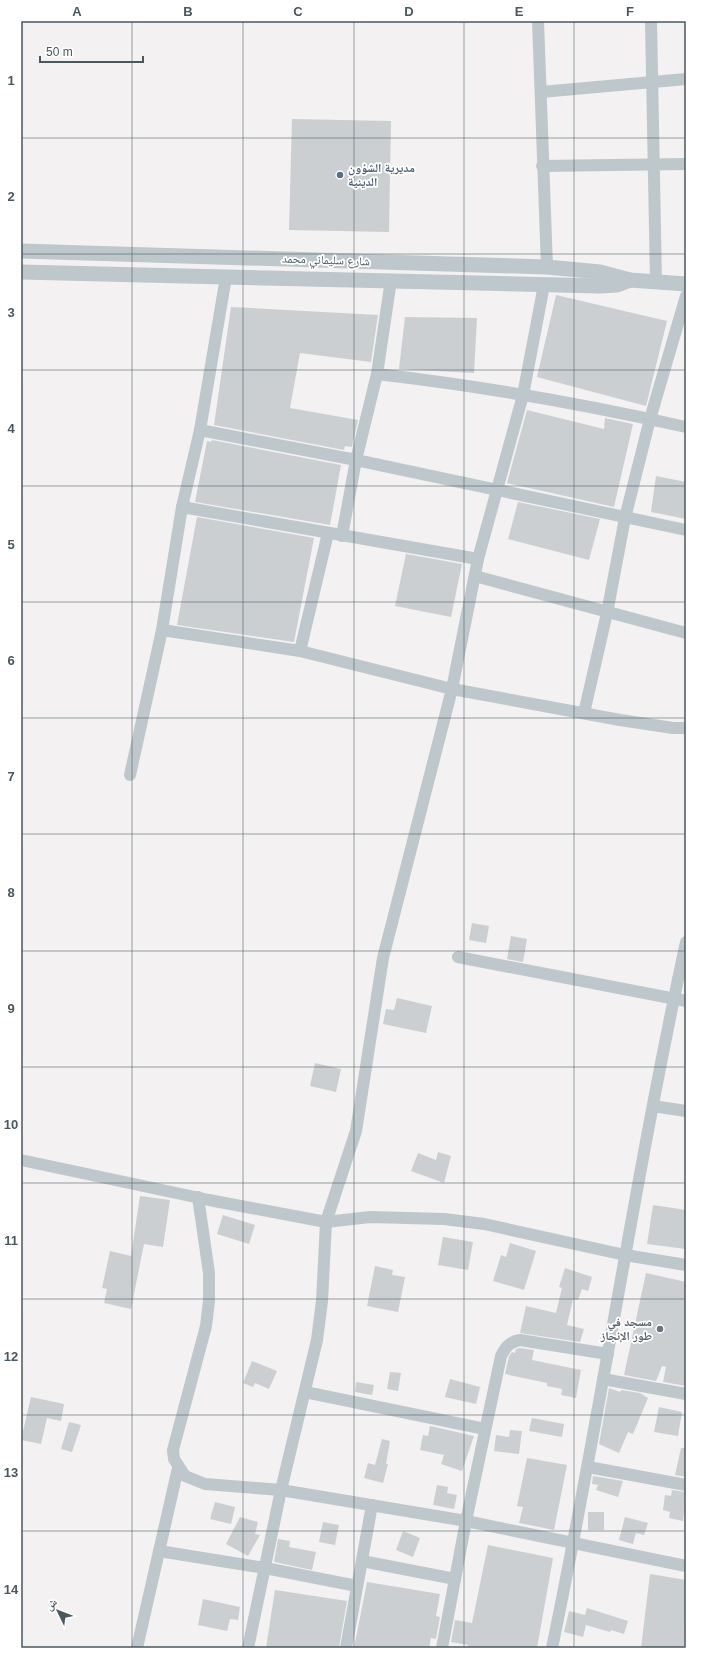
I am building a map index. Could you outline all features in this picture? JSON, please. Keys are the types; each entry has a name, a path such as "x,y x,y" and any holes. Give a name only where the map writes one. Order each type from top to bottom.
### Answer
{"street":[{"path":"538,21 542,166 547,267"},
{"path":"651,21 654,82 656,282"},
{"path":"541,92 686,79"},
{"path":"542,166 686,164"},
{"name":"شارع سليماني محمد","path":"21,251 547,267 600,272 630,280 686,284"},
{"name":"شارع سليماني محمد","path":"21,272 604,286 617,285 630,280"},
{"path":"130,775 162,630 182,507 200,430 226,277"},
{"path":"342,536 356,460 377,374 391,280"},
{"path":"248,1648 281,1490 317,1340 322,1301 326,1222 356,1131 383,958 452,689 478,559 495,490 523,395 544,285"},
{"path":"584,713 607,613 625,518 650,419 686,296"},
{"path":"377,374 451,383 523,395 686,427"},
{"path":"200,430 356,460 686,530"},
{"path":"182,507 478,559"},
{"path":"300,651 328,533"},
{"path":"475,576 607,613 686,633"},
{"path":"162,630 300,651 452,689 673,728 686,728"},
{"path":"552,1648 574,1543 625,1254 686,942"},
{"path":"458,957 686,1001"},
{"path":"653,1106 686,1111"},
{"path":"21,1160 326,1222 370,1217 444,1219 484,1224 625,1254 686,1265"},
{"path":"198,1197 208,1273 209,1301 206,1326 173,1450 174,1459 178,1468 185,1476 205,1484 281,1490 466,1521 686,1566"},
{"path":"442,1648 485,1429 501,1356 506,1346 512,1342 520,1340 608,1354"},
{"path":"603,1379 686,1394"},
{"path":"304,1392 485,1429"},
{"path":"588,1467 686,1486"},
{"path":"137,1648 178,1468"},
{"path":"346,1648 372,1505"},
{"path":"159,1551 265,1568 357,1586"},
{"path":"362,1561 455,1580"}],"building":[{"name":"مديرية الشؤون الدينية","path":"292,119 391,121 389,232 289,230"},
{"path":"556,295 667,321 646,406 537,377"},
{"path":"231,307 378,315 371,362 300,353 290,408 358,420 352,447 345,446 344,450 214,425"},
{"path":"405,317 477,318 474,373 399,369"},
{"path":"527,410 604,429 605,418 633,424 614,507 507,483"},
{"path":"212,440 341,465 330,525 195,502 207,441 211,442"},
{"path":"656,476 686,482 686,519 651,512"},
{"path":"518,502 600,519 589,560 508,539"},
{"path":"197,517 314,538 294,642 177,625"},
{"path":"406,554 462,564 451,617 395,606"},
{"path":"472,923 489,926 486,943 469,940"},
{"path":"511,936 527,939 523,962 507,959"},
{"path":"397,998 432,1006 426,1033 383,1024 386,1009 394,1010"},
{"path":"315,1063 341,1069 336,1092 310,1086"},
{"path":"438,1152 451,1156 444,1183 411,1171 418,1153 436,1160"},
{"path":"140,1196 170,1200 163,1247 144,1244 131,1309 104,1303 107,1289 102,1288 110,1251 131,1256"},
{"path":"653,1205 686,1210 686,1249 647,1244"},
{"path":"223,1215 255,1225 249,1244 217,1234"},
{"path":"443,1237 473,1242 468,1270 438,1265"},
{"path":"510,1243 536,1251 524,1290 493,1281 501,1255 506,1257"},
{"path":"375,1266 393,1270 392,1275 405,1277 398,1312 367,1306"},
{"path":"565,1268 592,1277 588,1291 582,1289 578,1300 573,1299 567,1325 584,1329 580,1342 520,1333 526,1306 556,1313 562,1288 559,1287"},
{"name":"مسجد في طور الإنجاز","path":"646,1273 686,1282 686,1386 663,1382 666,1367 662,1366 656,1381 624,1375"},
{"path":"520,1348 534,1350 532,1360 581,1370 576,1398 561,1395 562,1389 547,1386 547,1383 505,1374 509,1356 512,1352 515,1353 516,1349"},
{"path":"252,1361 277,1371 269,1389 255,1383 253,1387 243,1383"},
{"path":"390,1372 401,1373 398,1391 387,1389"},
{"path":"450,1379 480,1387 476,1404 445,1397"},
{"path":"356,1382 374,1385 372,1395 355,1392"},
{"path":"609,1388 620,1392 621,1390 640,1393 648,1398 633,1434 628,1432 619,1453 599,1444"},
{"path":"31,1397 64,1404 61,1421 47,1418 41,1444 21,1440"},
{"path":"659,1407 682,1412 678,1436 654,1432"},
{"path":"532,1418 564,1424 562,1437 529,1431"},
{"path":"69,1422 81,1425 72,1452 61,1449"},
{"path":"430,1426 474,1436 462,1471 441,1464 444,1455 420,1450 423,1435 428,1436"},
{"path":"510,1430 522,1431 519,1454 494,1451 496,1435 509,1437"},
{"path":"382,1439 390,1441 386,1464 388,1464 383,1483 364,1478 368,1463 375,1465"},
{"path":"681,1448 686,1448 686,1477 675,1475"},
{"path":"527,1458 567,1465 554,1530 519,1523 523,1507 517,1506"},
{"path":"593,1476 623,1481 618,1497 596,1490 598,1485 592,1484"},
{"path":"437,1485 448,1487 447,1493 457,1495 454,1509 433,1505"},
{"path":"672,1490 686,1492 683,1521 669,1518 670,1512 663,1510 665,1495 671,1496"},
{"path":"215,1502 235,1507 231,1524 210,1519"},
{"path":"588,1512 604,1512 604,1530 588,1530"},
{"path":"240,1517 258,1522 255,1534 260,1535 248,1556 226,1544"},
{"path":"625,1517 648,1523 644,1535 636,1533 633,1544 619,1540"},
{"path":"323,1522 339,1525 335,1545 319,1542"},
{"path":"403,1531 420,1538 413,1557 396,1550"},
{"path":"278,1539 290,1541 289,1547 316,1552 312,1570 274,1562"},
{"path":"488,1545 553,1558 537,1648 468,1648 468,1645 451,1642 455,1620 472,1623"},
{"path":"650,1574 686,1580 684,1648 641,1648"},
{"path":"367,1582 440,1594 436,1616 440,1617 436,1639 431,1638 429,1648 354,1648"},
{"path":"275,1590 347,1601 339,1648 266,1648"},
{"path":"203,1599 240,1607 238,1620 230,1619 227,1631 198,1625"},
{"path":"587,1608 628,1621 624,1634 611,1630 610,1632 586,1625 583,1637 564,1632 569,1611 585,1615"}],"place":[{"name":"مديرية الشؤون الدينية","path":"340,175"},
{"name":"مسجد في طور الإنجاز","path":"660,1329"}]}
